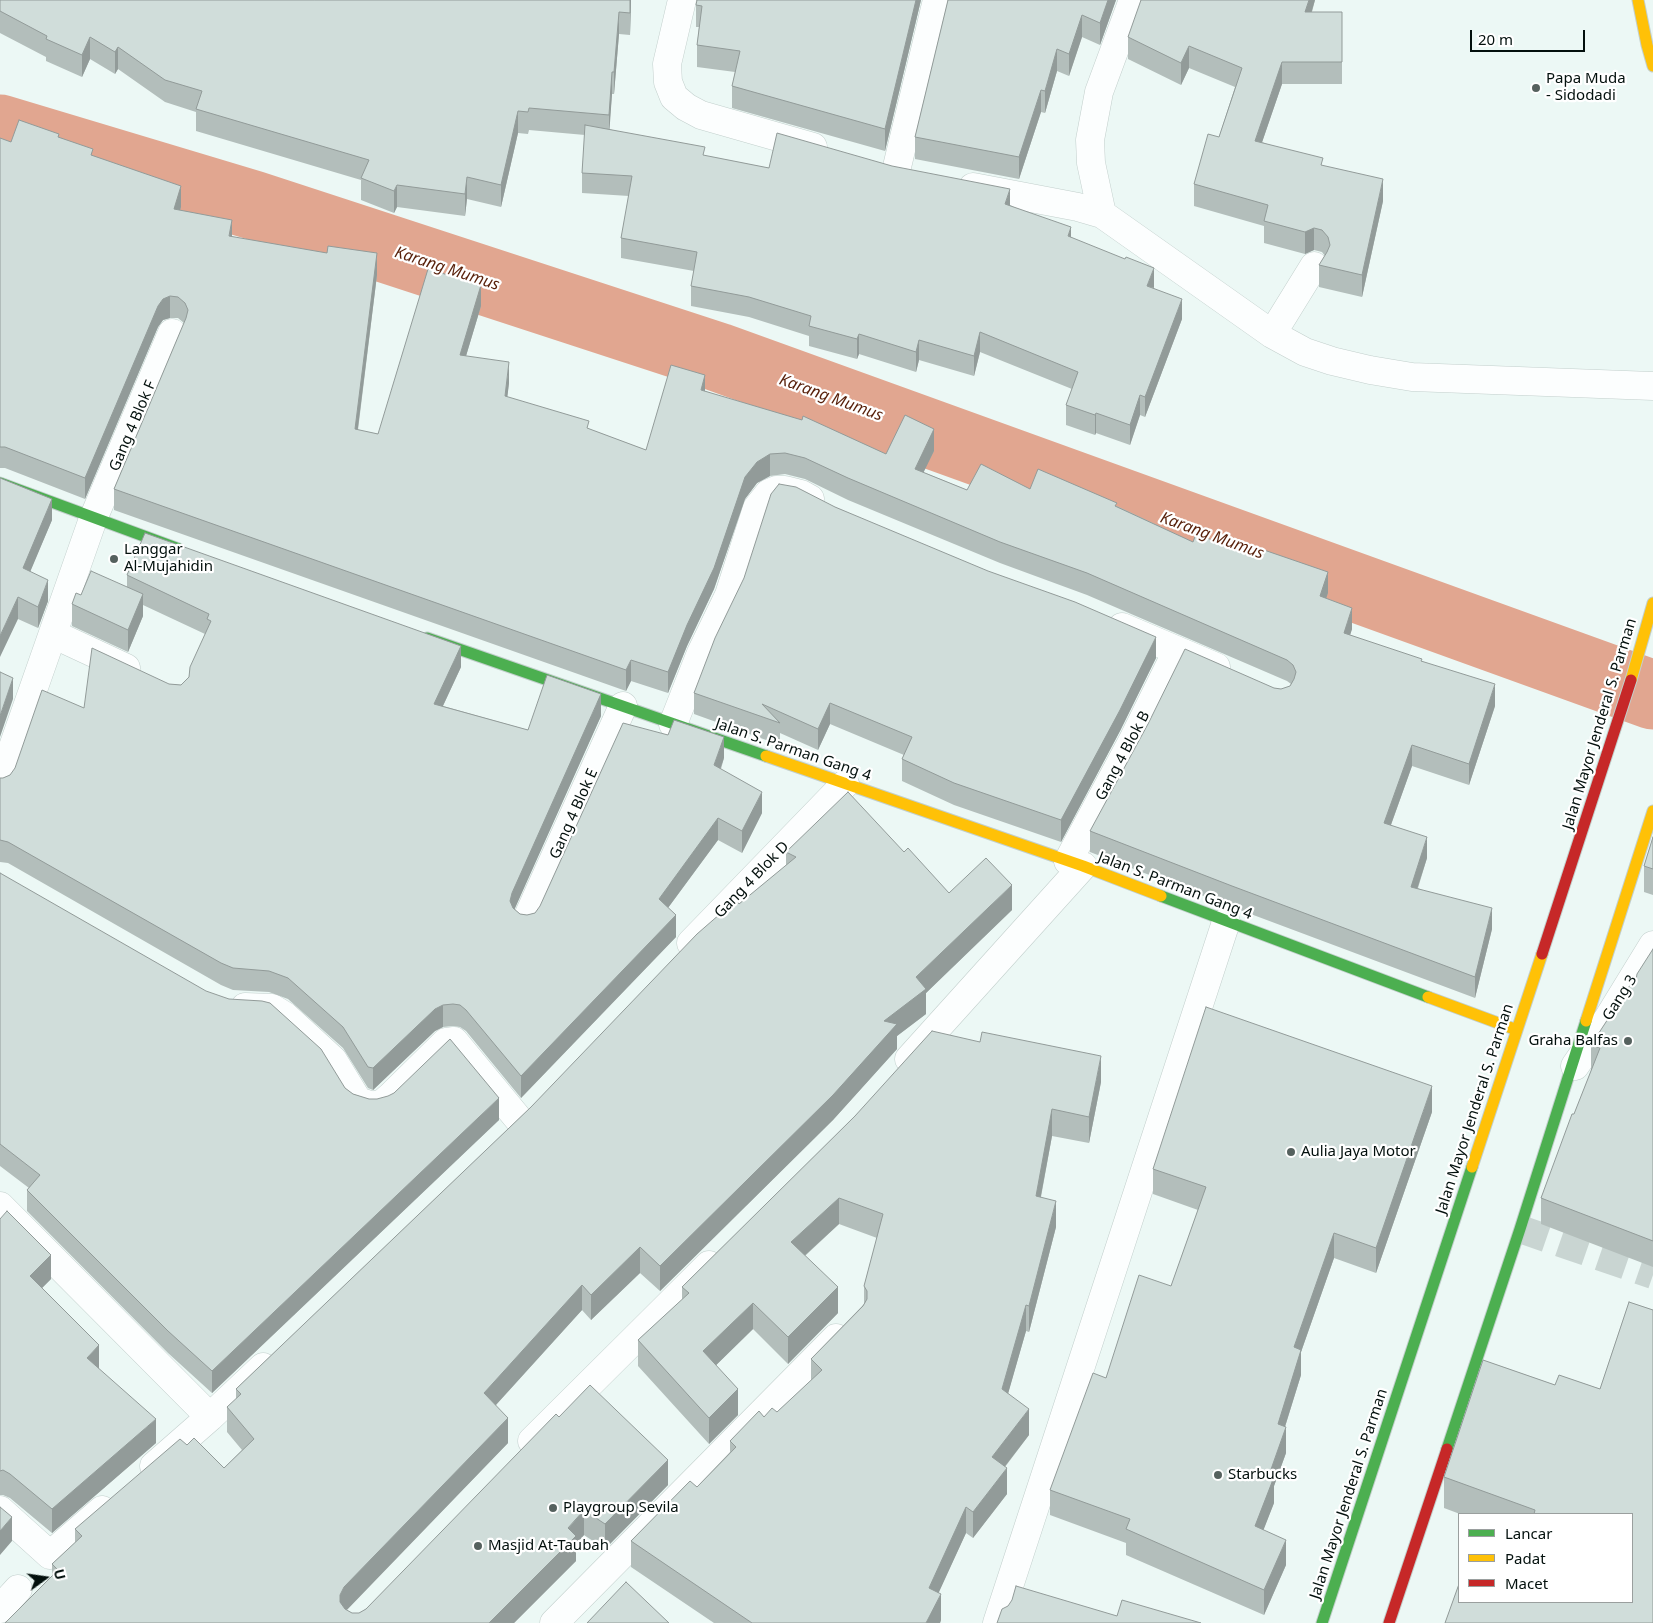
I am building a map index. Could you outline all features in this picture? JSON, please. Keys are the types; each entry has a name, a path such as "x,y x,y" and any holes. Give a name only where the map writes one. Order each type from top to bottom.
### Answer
{"main road":[{"path":"1638,0 1653,66"},
{"path":"0,483 186,552"},
{"name":"Jalan Mayor Jenderal S. Parman","path":"1322,1623 1624,704 1653,603"},
{"name":"Jalan S. Parman Gang 4","path":"421,636 1076,863 1226,922 1517,1030"},
{"path":"1389,1623 1520,1229 1653,811"}],"street":[{"path":"682,0 667,64 668,82 674,97 686,107 701,115 840,155"},
{"path":"896,172 937,0"},
{"path":"1102,214 1091,163 1090,140 1099,92 1133,0"},
{"path":"868,163 896,172 925,177"},
{"path":"953,183 1078,207 1102,214 1272,334 1305,352 1332,361 1412,378 1653,386"},
{"path":"1272,334 1314,266"},
{"name":"Gang 4 Blok F","path":"0,784 93,519 172,333"},
{"path":"674,724 701,654 729,595 757,508 769,493 776,490 785,490 801,494 833,510"},
{"path":"1098,617 1237,676"},
{"path":"53,634 148,679"},
{"name":"Gang 4 Blok B","path":"891,1079 1076,863 1177,651"},
{"name":"Gang 4 Blok E","path":"526,921 623,706"},
{"name":"Gang 4 Blok D","path":"672,963 845,784"},
{"path":"997,1623 1226,922"},
{"name":"Gang 3","path":"1569,1075 1607,1020 1653,945"},
{"path":"221,1003 265,1007 278,1011 333,1060 358,1102 373,1106 383,1103 390,1098 446,1042 454,1042 520,1121"},
{"path":"0,1206 210,1417"},
{"path":"514,1459 724,1249"},
{"path":"554,1623 852,1321"},
{"path":"0,1510 50,1555 210,1417 282,1348"},
{"path":"0,1609 18,1589"}],"building":[{"path":"0,0 630,0 630,13 619,12 609,115 529,108 528,112 518,111 501,185 467,177 465,194 397,185 394,191 361,178 369,160 196,109 202,91 165,80 118,47 115,52 90,37 82,55 46,39 47,36 0,11"},
{"path":"697,0 916,0 885,129 732,86 740,51 697,45 702,6 696,5"},
{"path":"948,0 1108,0 1100,23 1082,15 1069,54 1057,49 1045,91 1041,90 1019,157 915,137"},
{"path":"1141,0 1309,0 1305,12 1342,12 1342,62 1282,62 1255,141 1323,158 1321,165 1383,179 1362,275 1319,265 1330,245 1328,237 1322,230 1314,228 1305,232 1264,221 1268,205 1194,184 1208,134 1219,137 1242,68 1189,46 1181,63 1128,37"},
{"path":"19,120 59,134 58,137 93,149 91,155 181,186 174,209 232,220 229,236 327,253 328,246 377,253 355,429 378,434 428,269 481,285 460,355 509,362 505,396 589,421 587,428 646,450 671,365 705,375 701,390 802,420 803,416 886,454 905,415 934,429 915,469 967,490 981,464 1030,489 1038,469 1117,503 1115,506 1193,542 1196,534 1261,558 1264,550 1328,572 1320,596 1352,608 1344,633 1422,659 1421,661 1495,684 1469,764 1412,745 1384,823 1427,837 1411,887 1492,908 1475,977 1090,831 1148,724 1185,649 1274,688 1281,689 1290,686 1296,672 1293,665 1287,660 1087,573 1000,542 805,458 785,453 770,454 757,462 745,477 714,568 687,625 668,672 631,660 626,670 114,489 186,318 188,310 185,303 178,297 170,296 163,299 158,306 85,478 5,447 0,447 0,138 11,142"},
{"path":"585,125 705,147 703,155 769,168 777,133 892,166 1010,189 1005,204 1071,227 1068,236 1125,259 1126,257 1154,268 1147,286 1182,299 1145,397 1140,395 1130,425 1066,405 1078,372 980,332 974,356 919,340 916,352 859,334 857,339 809,326 811,316 749,297 691,286 697,252 621,238 632,176 582,173"},
{"path":"0,478 52,499 23,568 48,580 38,607 18,597 0,636"},
{"path":"779,484 796,487 835,507 988,571 1075,602 1156,637 1120,710 1061,820 954,783 902,759 912,737 830,703 818,729 762,704 780,723 694,693 715,638 744,578 771,494"},
{"path":"145,533 461,646 434,704 528,730 547,675 601,694 512,893 510,901 513,908 520,914 535,913 540,906 623,723 668,735 674,720 724,737 714,765 762,792 742,831 718,818 659,899 676,915 521,1076 466,1010 460,1005 453,1004 443,1005 435,1009 373,1068 368,1067 343,1027 288,978 269,971 233,968 221,963 8,842 0,840 0,778 10,775 15,768 42,690 84,708 92,648 169,684 181,685 189,677 190,667 211,621 207,619 209,614 127,575"},
{"path":"91,571 143,594 128,630 72,604 76,593 81,595"},
{"path":"0,672 13,678 0,716"},
{"path":"848,792 904,852 908,848 949,893 986,858 1012,885 916,977 926,989 884,1021 897,1024 833,1095 660,1266 640,1247 591,1295 582,1285 484,1393 508,1418 344,1587 340,1595 340,1602 345,1609 352,1613 359,1613 366,1609 556,1414 559,1417 590,1385 668,1460 605,1524 584,1510 568,1528 576,1536 489,1623 5,1623 58,1570 52,1564 82,1536 75,1529 180,1439 187,1445 194,1438 224,1468 254,1439 227,1407 241,1394 236,1389 531,1107 697,934 736,900 739,904 796,857 786,852"},
{"path":"1653,837 1653,869 1644,866"},
{"path":"0,873 206,991 229,999 270,1003 321,1049 345,1088 353,1094 369,1099 377,1099 394,1093 450,1039 499,1098 212,1371 168,1331 27,1190 40,1175 0,1144"},
{"path":"1653,949 1653,1241 1541,1198 1572,1114 1574,1114 1600,1048 1591,1045 1634,979 1636,980 1637,974"},
{"path":"1206,1007 1432,1086 1376,1248 1334,1233 1294,1347 1301,1350 1278,1424 1286,1427 1269,1475 1274,1477 1255,1526 1286,1540 1264,1590 1126,1529 1130,1519 1050,1490 1093,1373 1106,1378 1139,1275 1171,1286 1206,1187 1153,1169"},
{"path":"932,1031 980,1042 982,1032 1101,1056 1089,1117 1052,1109 1036,1196 1056,1201 1029,1306 1026,1305 1002,1389 1029,1409 992,1457 1007,1468 973,1512 966,1507 929,1588 941,1594 926,1623 752,1623 631,1541 690,1481 697,1487 736,1447 730,1441 759,1411 764,1417 772,1408 777,1412 822,1370 811,1359 863,1306 867,1299 867,1291 864,1286 883,1214 839,1198 791,1242 838,1287 788,1337 753,1303 703,1351 738,1389 709,1418 638,1340 689,1293 682,1287 855,1116"},
{"path":"7,1211 51,1255 30,1276 99,1345 87,1358 156,1419 52,1509 10,1474 3,1470 0,1471 0,1219"},
{"path":"1629,1302 1653,1310 1653,1623 1445,1623 1458,1587 1458,1603 1633,1603 1633,1513 1534,1513 1535,1510 1444,1477 1483,1360 1555,1385 1559,1375 1600,1389"},
{"path":"0,1507 12,1517 0,1531"},
{"path":"626,1582 669,1623 587,1623"},
{"path":"1016,1586 1117,1616 1122,1600 1201,1623 997,1623 1002,1609 1008,1606 1012,1600"}],"waterway":[{"name":"Karang Mumus","path":"0,129 253,205 718,357 1653,695"}],"tunnel":[{"path":"1520,1229 1653,1275"}],"traffic: fast":[{"path":"0,483 179,549"},
{"path":"427,638 766,756"},
{"path":"1161,896 1428,997"},
{"path":"1447,1449 1586,1021"},
{"path":"1322,1623 1472,1167"}],"traffic: slow":[{"path":"1638,0 1653,66"},
{"path":"1631,680 1653,603"},
{"path":"766,756 1083,866 1161,896"},
{"path":"1586,1021 1653,811"},
{"path":"1472,1167 1542,954"},
{"path":"1428,997 1517,1030"}],"traffic: jam":[{"path":"1542,954 1631,680"},
{"path":"1389,1623 1447,1449"}],"place":[{"name":"Papa Muda - Sidodadi","path":"1536,88"},
{"name":"Langgar Al-Mujahidin","path":"114,559"},
{"name":"Graha Balfas","path":"1628,1041"},
{"name":"Aulia Jaya Motor","path":"1291,1152"},
{"name":"Starbucks","path":"1218,1475"},
{"name":"Playgroup Sevila","path":"553,1508"},
{"name":"Masjid At-Taubah","path":"478,1546"}]}
